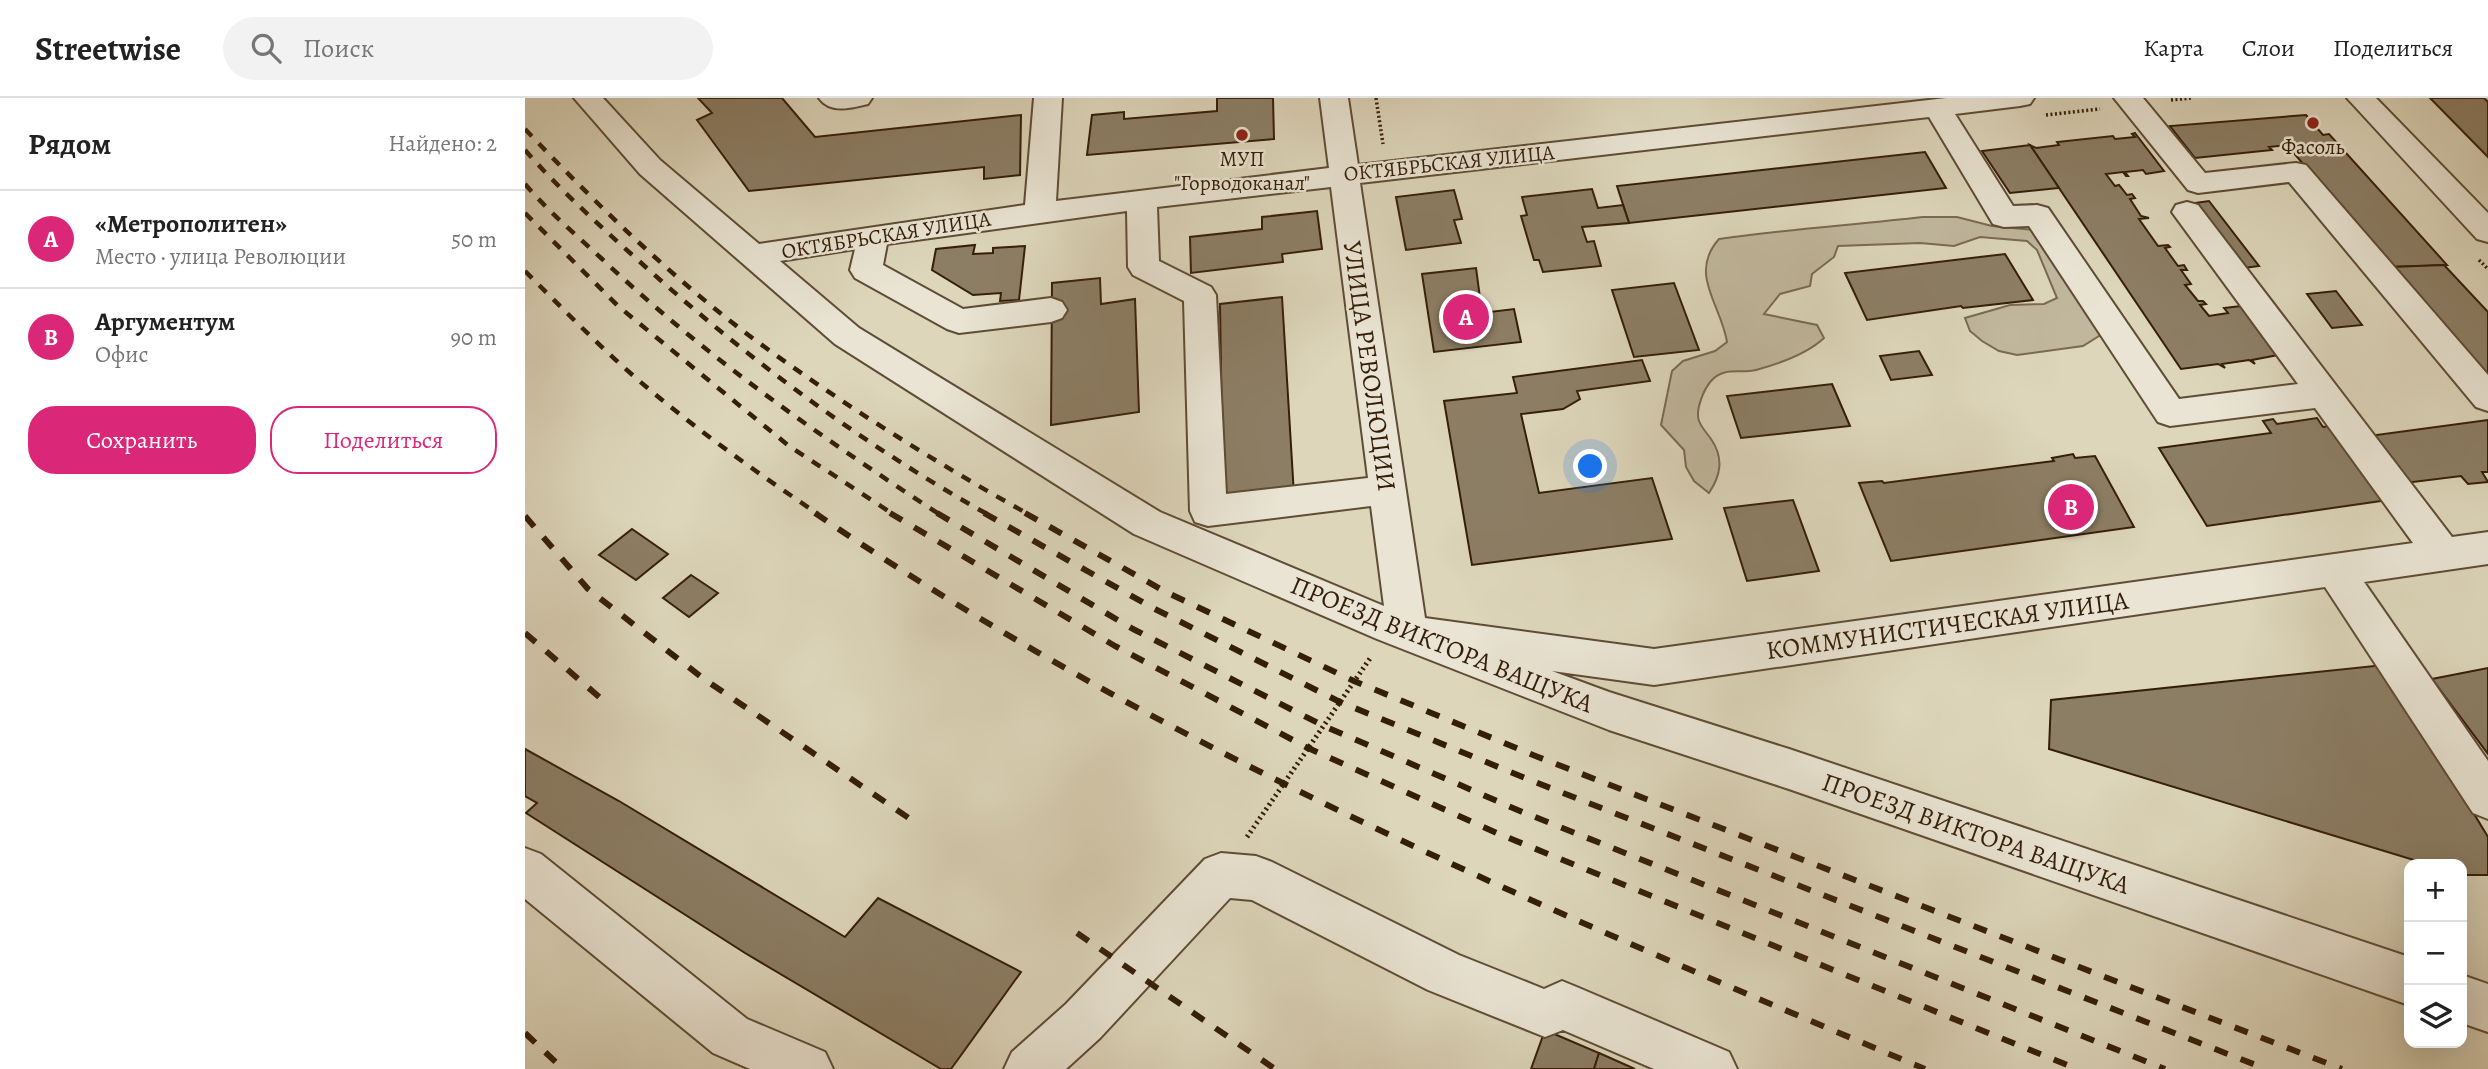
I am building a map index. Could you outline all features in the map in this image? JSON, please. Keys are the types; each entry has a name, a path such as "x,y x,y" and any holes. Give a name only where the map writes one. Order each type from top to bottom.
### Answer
{"street":[{"name":"ПРОЕЗД ВИКТОРА ВАЩУКА","path":"588,98 650,167 847,336 1147,523 1399,630 1609,711 1789,769 2404,979"},
{"path":"833,98 858,98"},
{"path":"1040,211 1048,98"},
{"name":"УЛИЦА РЕВОЛЮЦИИ","path":"1333,98 1386,490 1399,630"},
{"name":"ОКТЯБРЬСКАЯ УЛИЦА","path":"754,255 874,235 1142,198 2020,98"},
{"path":"2128,98 2188,197 2324,394 2443,554"},
{"path":"2361,98 2488,232"},
{"path":"1937,108 2004,217 2037,215 2171,413 2324,394"},
{"path":"2188,197 2295,172 2488,398"},
{"path":"1142,198 1144,267 1200,295 1208,511 1386,490"},
{"path":"874,235 866,270 959,321 1051,310"},
{"name":"КОММУНИСТИЧЕСКАЯ УЛИЦА","path":"1399,630 1654,667 2488,548"},
{"path":"2334,569 2488,798"},
{"path":"525,870 730,1036 808,1069"},
{"path":"1029,1069 1083,1021 1221,876 1256,878 1445,973 1545,1013 1562,1005 1712,1069"},
{"path":"2467,1001 2488,1008"}],"path":[{"path":"1221,876 1399,630"}],"shaded area":[{"path":"1923,217 1957,217 1992,226 2044,231 2107,331 2083,346 2017,355 1999,351 1970,331 1965,318 2010,305 2044,304 2057,298 2037,250 2027,241 1980,237 1954,246 1920,243 1838,246 1834,257 1812,274 1810,286 1780,294 1764,314 1817,325 1824,338 1783,361 1756,370 1721,374 1708,385 1698,416 1701,426 1718,453 1718,473 1709,493 1694,481 1686,467 1684,450 1661,425 1672,371 1683,361 1715,351 1727,342 1706,277 1710,252 1719,239"}],"building":[{"path":"698,98 782,98 815,137 1021,115 1020,175 984,179 984,167 749,191 697,120 712,113"},
{"path":"1217,98 1273,98 1274,139 1087,155 1092,115 1124,112 1124,119 1217,111"},
{"path":"2430,98 2484,98 2488,102 2488,157"},
{"path":"2306,115 2323,135 2329,134 2447,265 2391,267 2287,145 2269,147 2272,150 2195,158 2170,126"},
{"path":"2135,133 2164,171 2146,174 2143,170 2125,172 2128,176 2123,172 2106,174 2115,186 2119,185 2127,195 2132,194 2135,198 2130,199 2141,216 2149,218 2139,219 2158,246 2168,245 2170,247 2165,248 2178,266 2184,265 2187,270 2181,270 2191,284 2185,285 2198,301 2206,304 2200,305 2209,316 2228,313 2224,308 2241,306 2278,355 2252,360 2255,364 2249,360 2222,364 2225,368 2218,364 2181,369 2030,145 2036,148 2059,145 2057,142 2113,136 2115,139 2135,137 2132,134"},
{"path":"2030,145 2059,188 2010,193 1982,151"},
{"path":"1925,152 1946,188 1629,223 1617,186"},
{"path":"1592,189 1598,208 1623,205 1629,223 1582,227 1587,242 1594,241 1601,266 1543,272 1539,260 1534,260 1521,216 1527,215 1522,197"},
{"path":"1454,190 1462,219 1454,220 1461,243 1406,250 1396,197"},
{"path":"2209,201 2259,266 2244,268 2195,203"},
{"path":"1317,211 1322,249 1282,254 1283,262 1191,273 1190,237 1262,229 1262,217"},
{"path":"975,245 973,254 993,253 993,248 1025,246 1019,300 1000,301 1001,293 973,295 932,270 936,249"},
{"path":"2005,254 2033,300 1963,308 1961,306 1867,320 1845,273"},
{"path":"2444,265 2488,312 2488,387 2390,267"},
{"path":"1476,268 1482,313 1514,309 1521,342 1434,352 1422,274"},
{"path":"1100,278 1101,304 1135,299 1139,412 1051,425 1052,283"},
{"path":"1674,283 1699,350 1634,357 1612,290"},
{"path":"2336,291 2362,325 2332,328 2307,294"},
{"path":"1282,297 1294,495 1223,503 1220,304"},
{"path":"1919,351 1932,375 1891,380 1880,356"},
{"path":"1642,360 1650,381 1577,391 1580,399 1563,409 1521,414 1539,493 1652,478 1672,539 1472,565 1444,401 1517,393 1513,377"},
{"path":"1832,384 1850,426 1741,438 1727,396"},
{"path":"2317,418 2323,427 2330,426 2388,500 2207,526 2159,448 2271,433 2263,421 2273,419 2277,424"},
{"path":"2488,420 2488,472 2482,472 2488,482 2468,484 2461,476 2405,483 2369,436"},
{"path":"2073,454 2075,458 2095,456 2134,527 1891,561 1859,483 1884,483 2054,461 2052,458"},
{"path":"1793,500 1819,571 1747,581 1724,508"},
{"path":"632,529 668,554 636,580 599,555"},
{"path":"691,575 718,593 689,617 663,598"},
{"path":"2384,665 2488,837 2488,875 2467,875 2467,859 2411,859 2049,749 2051,700"},
{"path":"2488,668 2488,754 2432,679"},
{"path":"525,749 619,801 845,937 878,898 1021,972 951,1069 941,1069 745,953 526,813 537,803 525,796"},
{"path":"1545,1030 1599,1053 1594,1069 1531,1069"},
{"path":"1599,1053 1635,1069 1594,1069"}],"railway":[{"path":"525,129 634,238 691,289 751,337 887,430 1028,514"},
{"path":"525,150 624,248 763,365 895,458 987,514"},
{"path":"525,184 543,204 641,294 723,362 807,425 939,514"},
{"path":"525,213 618,306 789,446 893,514"},
{"path":"525,271 637,379 726,449 818,514"},
{"path":"815,513 946,598 1080,676 1216,750 1356,819 1639,948 1925,1069"},
{"path":"890,513 1115,646 1308,748 1499,834 2077,1069"},
{"path":"937,513 1133,629 1324,726 1520,811 2165,1069"},
{"path":"984,513 1153,608 1340,702 1530,780 2266,1069"},
{"path":"1025,513 1166,592 1354,681 1538,757 2342,1069"},
{"path":"525,516 588,589 704,679 919,825"},
{"path":"525,633 605,702"},
{"path":"1077,933 1275,1069"},
{"path":"525,1033 563,1069"}],"place":[{"name":"Фасоль","path":"2313,123"},
{"name":"МУП \"Горводоканал\"","path":"1242,135"},
{"name":"«Метрополитен»","path":"1466,317"},
{"name":"Аргументум","path":"2071,507"}]}
